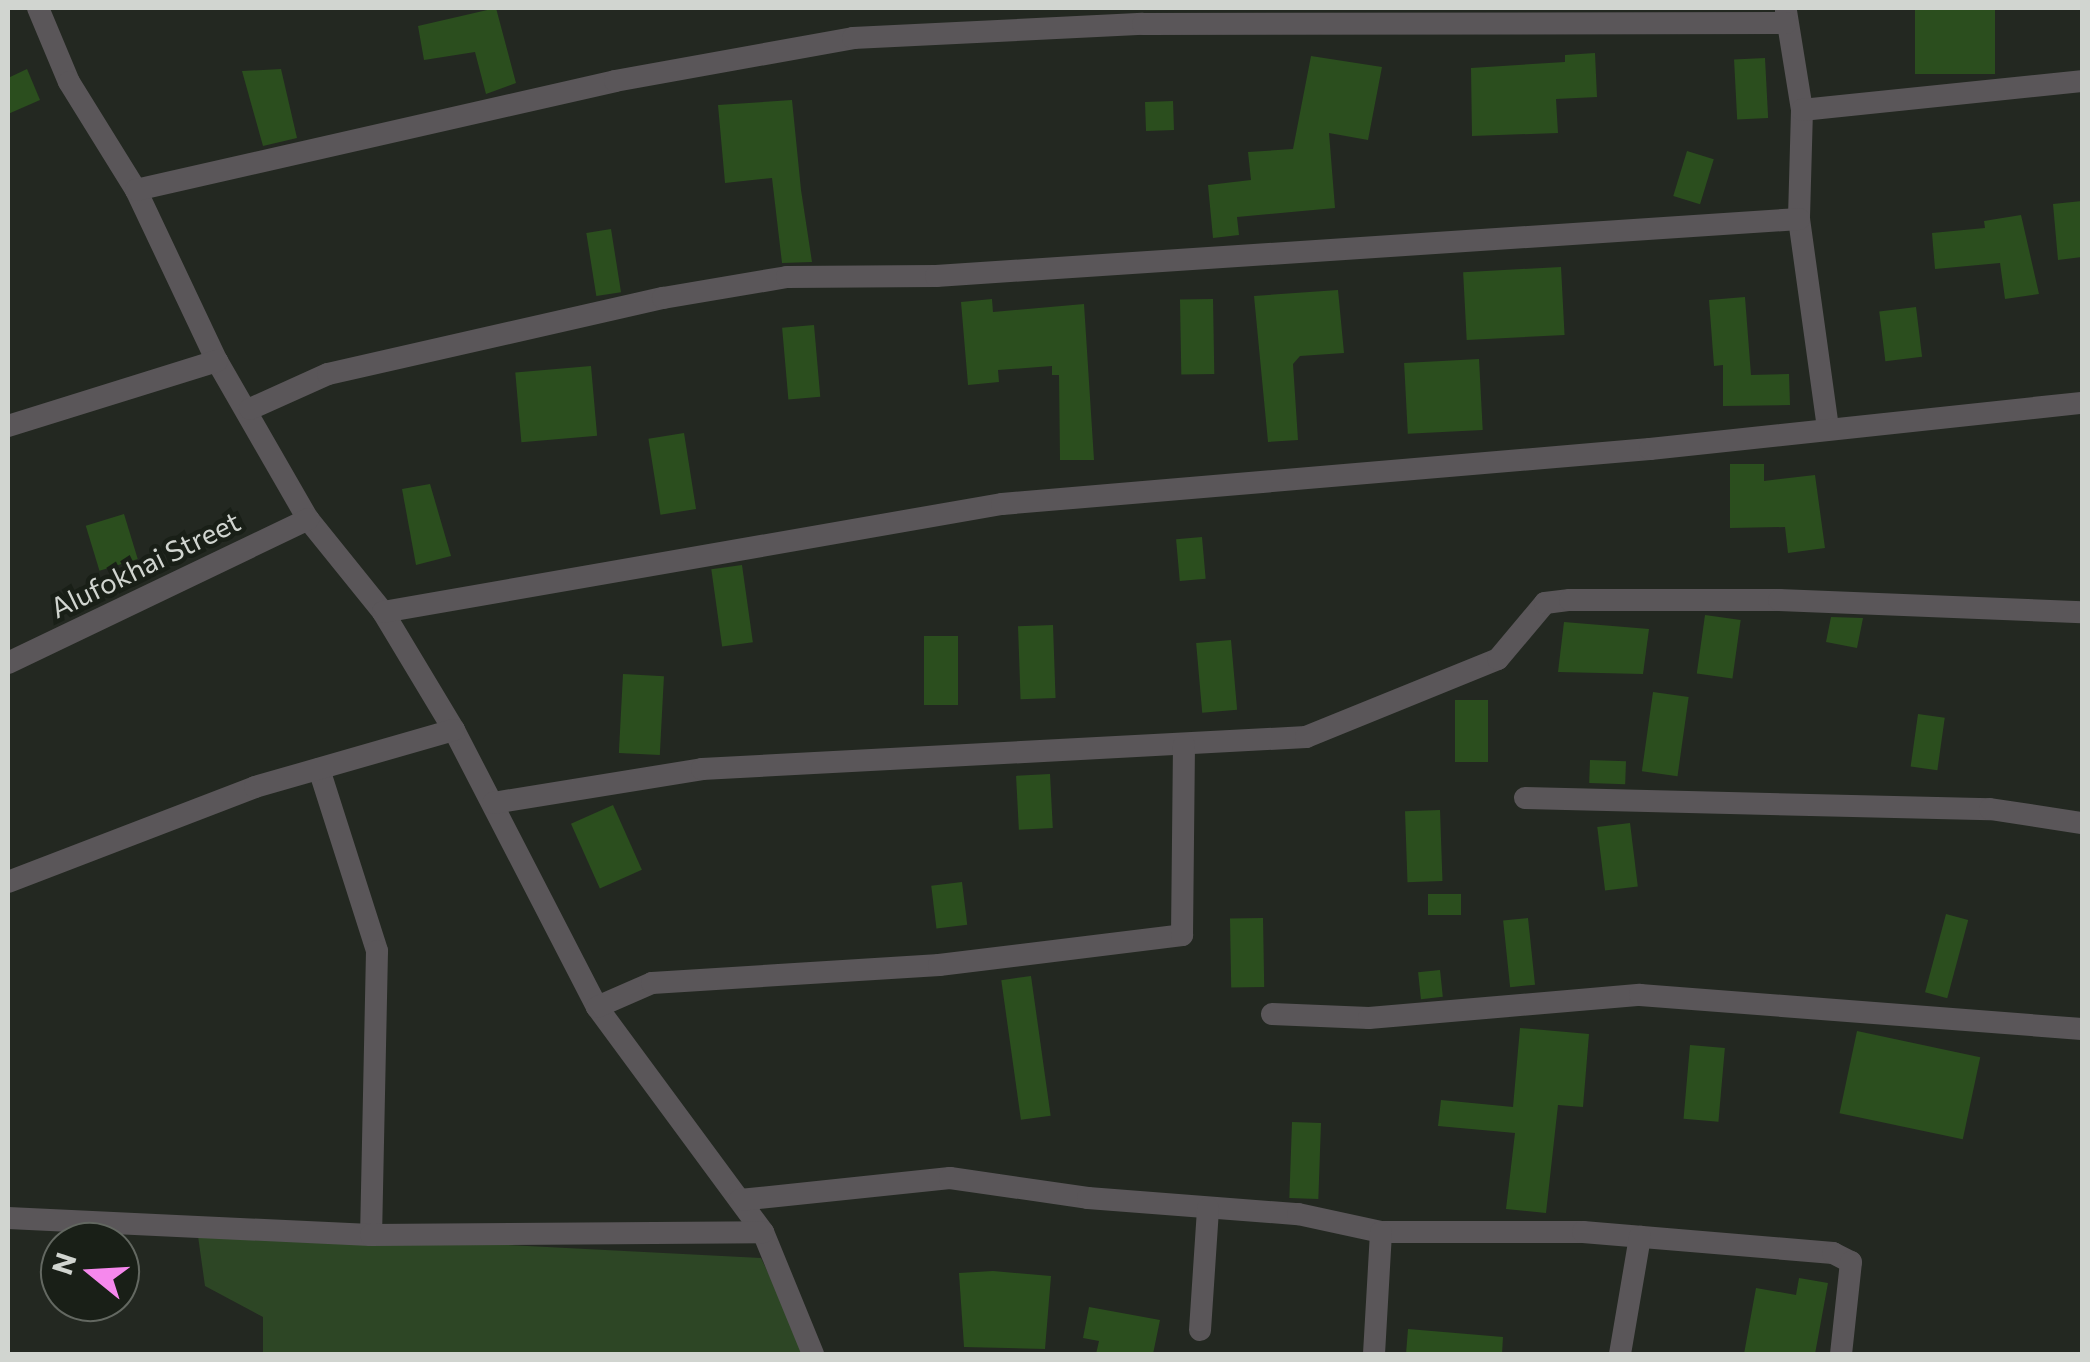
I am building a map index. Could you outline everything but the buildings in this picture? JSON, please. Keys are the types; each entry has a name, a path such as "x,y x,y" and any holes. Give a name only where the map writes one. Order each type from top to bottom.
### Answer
{"street":[{"path":"38,8 69,82 136,190 217,361 250,409 308,519 383,612 454,730 597,1007 764,1232 814,1354"},
{"path":"136,190 615,81 852,38 1143,16 1786,15 1802,110 1799,219 1828,429"},
{"path":"1802,110 2082,81"},
{"path":"250,409 328,374 663,298 787,278 936,276 1799,219"},
{"path":"8,426 217,361"},
{"path":"383,612 1002,504 2082,402"},
{"name":"Alufokhai Street","path":"8,663 308,519"},
{"path":"493,803 702,769 1306,737 1384,709 1498,659 1545,604 1570,600 2082,612"},
{"path":"8,882 319,769 454,730"},
{"path":"597,1007 652,983 939,965 1182,935 1184,745"},
{"path":"319,769 376,952 371,1235"},
{"path":"1525,798 1990,810 2082,823"},
{"path":"1272,1014 1370,1018 1640,996 2082,1030"},
{"path":"740,1200 950,1178 1208,1208 1298,1214 1381,1232 1640,1237 1833,1253 1851,1262 1841,1354"},
{"path":"1200,1330 1208,1208"},
{"path":"8,1218 371,1235 764,1232"},
{"path":"1374,1354 1381,1232"},
{"path":"1620,1354 1640,1237"}],"green space":[{"path":"197,1229 761,1258 807,1354 263,1354 263,1317 205,1286"}]}
